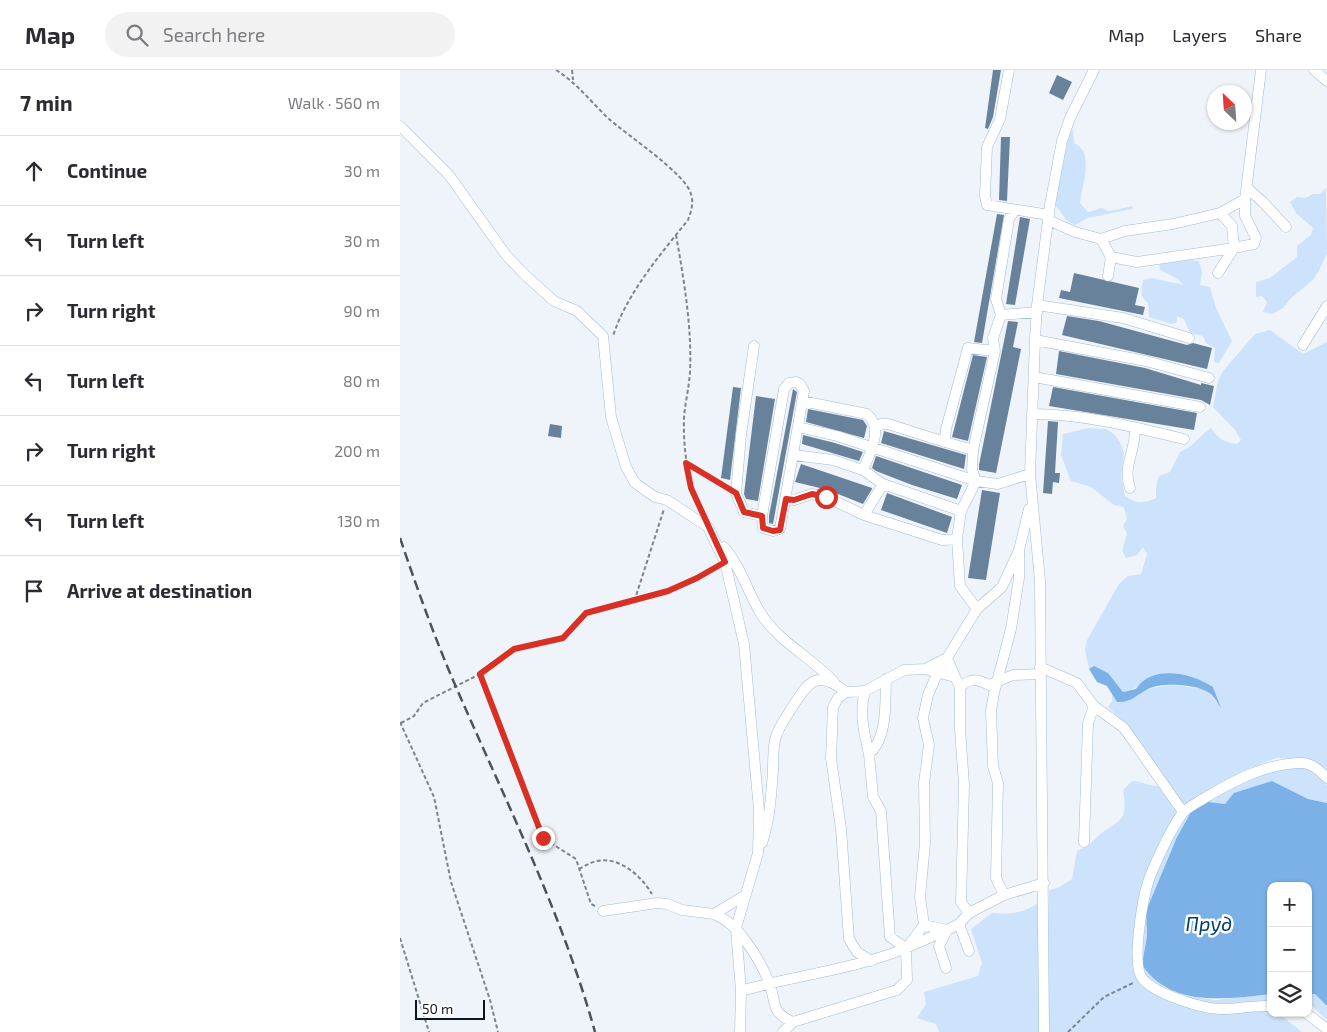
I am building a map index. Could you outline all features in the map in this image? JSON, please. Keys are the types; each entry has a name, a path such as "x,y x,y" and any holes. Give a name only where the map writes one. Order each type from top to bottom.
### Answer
{"street":[{"path":"1010,70 1000,119 988,147 985,196 987,206 1048,218 1074,232 1102,239 1125,231 1173,224 1220,213 1245,199"},
{"path":"1044,1032 1040,580 1031,502 1030,474 1035,340 1048,218 1062,141 1070,118 1094,70"},
{"path":"1111,257 1137,262 1254,244 1256,238 1244,216 1261,70"},
{"path":"1314,70 1327,81"},
{"path":"400,126 449,175 506,255 525,275 554,301 577,311 603,336 611,417 626,467 635,483 655,497 667,500 708,527 727,551 762,615 782,637 819,666 846,692"},
{"path":"1247,188 1286,227"},
{"path":"976,609 960,586 957,539 961,512 976,481 972,470 973,450 995,351 993,338 1001,315 996,299 1009,219 1015,210"},
{"path":"1218,273 1234,248 1232,226 1220,213"},
{"path":"1102,239 1111,257 1108,276"},
{"path":"1303,345 1327,306"},
{"path":"1001,315 1037,309 1123,318 1189,338"},
{"path":"1035,340 1146,361 1208,378"},
{"path":"754,346 741,435 736,493 744,512 762,516"},
{"path":"945,442 946,429 968,348 995,351"},
{"path":"1034,377 1200,407"},
{"path":"796,382 804,390 798,427 780,530 773,531 763,528 762,516 784,389 789,383 796,382"},
{"path":"802,401 867,414 872,419 876,428 872,447 863,470"},
{"path":"1032,414 1068,414 1106,420 1184,439"},
{"path":"876,428 881,424 888,424 973,450"},
{"path":"798,427 872,447 976,481 998,484 1030,474"},
{"path":"1130,488 1126,476 1136,437 1135,428"},
{"path":"794,454 833,460 863,470 882,484 961,512"},
{"path":"864,515 882,484"},
{"path":"786,499 794,500 812,494 826,497 864,515 942,540 957,539"},
{"path":"1004,895 996,878 998,783 993,766 991,711 1011,629 1020,550 1031,502"},
{"path":"714,536 725,562 745,652 759,810 758,853"},
{"path":"783,1032 793,1022 897,990 907,980 906,948 924,925 920,897 926,843 924,784 929,745 923,718 928,696 937,674 976,609 1002,587 1020,550"},
{"path":"871,961 857,952 849,939 841,829 831,758 833,707 838,698 846,692 865,691 904,670 925,669 947,658"},
{"path":"947,658 960,687 960,729 964,785 961,902 969,913"},
{"path":"925,669 937,674 955,677"},
{"path":"960,687 966,681 977,680 989,685 1013,676 1040,671 1077,683 1087,693 1094,706 1124,728 1183,812"},
{"path":"869,754 877,747 884,715 886,679"},
{"path":"740,1032 741,991 736,928 744,896 770,820 774,742 780,727 800,692 808,683 823,680 834,682"},
{"path":"865,691 861,704 863,730 869,754 873,797 881,811 890,937 906,948"},
{"path":"1084,842 1088,723 1094,706"},
{"path":"1267,1006 1222,1009 1196,1005 1149,985 1142,978 1138,971 1138,947 1142,913 1150,876 1183,812 1230,783 1262,769 1303,763 1316,767 1327,778"},
{"path":"741,991 871,961 947,930 959,924 969,913 1004,895 1044,883"},
{"path":"714,914 744,896"},
{"path":"603,911 657,903 667,904 682,910 714,914 726,919 736,928 769,983 775,1009 784,1018 793,1022"},
{"path":"959,924 969,951"},
{"path":"924,925 947,930"},
{"path":"946,968 939,946 947,930"},
{"path":"1311,1017 1327,1030"}],"path":[{"path":"556,70 573,80 609,118 681,179 691,194 692,209 688,220 642,280 618,320 612,338"},
{"path":"572,70 573,80"},
{"path":"676,235 688,314 690,372 684,418 686,463 691,488 702,511"},
{"path":"686,463 736,493"},
{"path":"635,599 667,500"},
{"path":"498,1032 490,1000 451,882 434,798 401,723 414,716 423,703 480,674 514,649 563,638 586,613 668,591 697,578 725,562"},
{"path":"480,674 543,838 576,859 591,904 603,911"},
{"path":"579,869 599,860 620,864 644,881 657,903"},
{"path":"400,938 429,1032"},
{"path":"1068,1032 1104,997 1142,978"}],"shaded area":[{"path":"1073,130 1074,143 1080,147 1086,161 1080,203 1088,212 1102,208 1109,211 1133,206 1132,209 1088,218 1075,225 1067,221 1054,203 1069,135"},
{"path":"1326,188 1327,253 1319,271 1313,280 1291,298 1283,308 1272,314 1263,312 1267,302 1262,296 1256,297 1256,282 1270,278 1297,257 1297,246 1311,235 1313,228 1296,213 1290,202 1297,197 1306,198 1313,194 1320,194"},
{"path":"1199,261 1202,272 1200,285 1210,287 1216,308 1232,341 1219,363 1214,362 1215,348 1206,343 1203,336 1190,333 1184,319 1177,316 1177,322 1172,324 1149,317 1148,303 1142,295 1143,280 1152,278 1183,285 1178,279 1160,270 1159,262"},
{"path":"1270,330 1303,354 1327,342 1327,772 1310,759 1276,758 1243,771 1184,805 1128,726 1108,707 1112,701 1112,694 1117,702 1160,686 1199,688 1210,694 1220,706 1213,687 1184,678 1168,675 1154,676 1133,689 1123,692 1117,684 1094,666 1089,669 1085,650 1087,640 1119,584 1128,576 1141,574 1147,554 1143,547 1137,555 1126,558 1122,551 1127,534 1123,526 1127,519 1124,507 1114,505 1091,487 1071,481 1061,455 1063,434 1089,428 1106,429 1114,434 1120,442 1124,453 1121,478 1125,496 1133,501 1140,502 1156,498 1156,486 1159,476 1170,472 1180,452 1188,448 1211,428 1216,435 1225,441 1237,444 1241,440 1235,430 1213,407 1218,381 1223,371 1255,334"},
{"path":"1302,766 1310,768 1327,785 1327,803 1308,799 1272,781 1225,804 1208,802 1198,808 1197,805 1268,771"},
{"path":"1132,781 1158,786 1175,811 1191,812 1177,837 1146,911 1147,936 1142,965 1146,971 1184,1004 1258,1007 1267,1009 1267,1017 1283,1017 1302,1032 1048,1032 1049,890 1058,888 1072,879 1077,851 1088,845 1116,823 1123,815 1123,790"},
{"path":"1040,902 1040,1032 939,1032 936,1024 917,1018 926,1004 924,992 978,976 982,963 971,929 992,913 1005,914 1017,912 1029,909"},
{"path":"1267,994 1267,1001 1237,1003 1216,1003 1183,995 1215,1000"},
{"path":"1312,994 1315,994 1327,1006 1327,1020 1312,1006"}],"water":[{"path":"1094,666 1108,673 1123,692 1136,689 1143,681 1152,676 1162,674 1173,673 1194,678 1213,687 1221,708 1213,696 1206,691 1177,685 1160,685 1144,691 1130,700 1117,702 1107,686 1097,682 1089,669"},
{"name":"Пруд","path":"1272,781 1308,799 1327,803 1327,1006 1315,994 1312,994 1312,882 1267,882 1267,994 1236,998 1200,998 1168,988 1154,979 1142,965 1147,936 1146,911 1177,837 1191,812 1208,802 1225,804 1234,793"}],"building":[{"path":"993,70 1001,70 993,117 988,129 985,128"},
{"path":"1057,75 1072,82 1063,100 1049,93"},
{"path":"1001,137 1010,137 1007,201 999,200"},
{"path":"997,214 1004,215 982,343 974,342"},
{"path":"1020,217 1030,219 1015,305 1006,304"},
{"path":"1074,273 1139,288 1135,305 1145,307 1143,315 1059,298 1061,290 1070,292"},
{"path":"1067,316 1099,321 1187,345 1193,343 1212,348 1207,369 1062,335"},
{"path":"1008,321 1018,322 1013,347 1021,349 996,473 979,470 979,465"},
{"path":"1059,351 1145,368 1201,385 1201,383 1214,386 1210,405 1201,400 1056,374"},
{"path":"973,355 987,357 968,441 952,437"},
{"path":"733,387 741,388 730,480 721,478"},
{"path":"1053,387 1197,413 1194,430 1049,406"},
{"path":"793,389 797,392 773,524 769,523 769,516"},
{"path":"756,396 775,399 758,501 746,499 744,494"},
{"path":"808,409 863,420 867,426 864,438 806,422"},
{"path":"1048,421 1058,422 1055,473 1060,473 1059,483 1053,482 1052,494 1043,493"},
{"path":"550,424 562,426 561,438 548,436"},
{"path":"884,431 966,455 964,469 881,443"},
{"path":"803,435 863,452 859,461 802,444"},
{"path":"876,456 962,485 957,499 876,471 872,468"},
{"path":"801,464 872,489 863,504 828,490 795,482"},
{"path":"982,490 1000,493 986,580 968,578"},
{"path":"887,493 952,517 947,533 881,510"}],"railway":[{"path":"400,538 448,669 532,857 549,900 582,988 595,1032"}],"route":[{"path":"543,838 480,674 514,649 563,638 586,613 668,591 697,578 725,562 691,488 686,463 736,493 744,512 762,516 763,528 773,531 780,530 786,499 794,500 812,494 826,497"}]}
